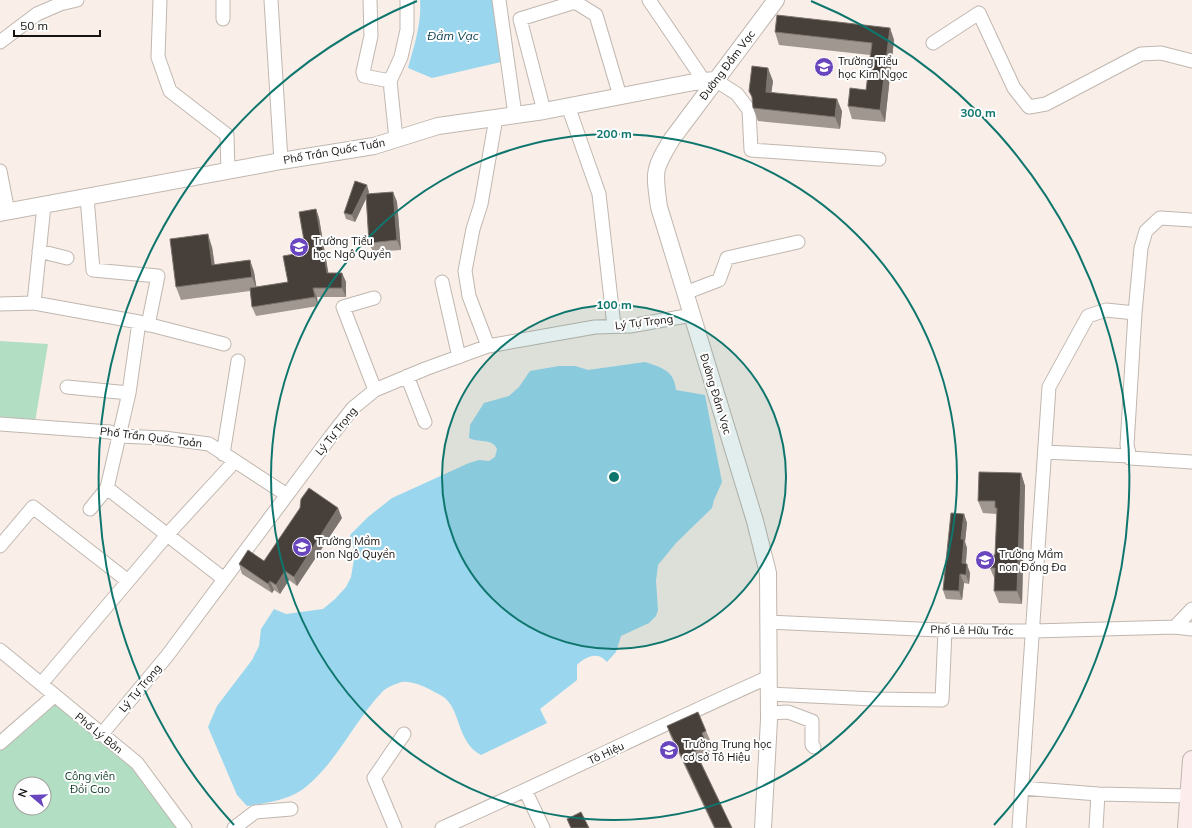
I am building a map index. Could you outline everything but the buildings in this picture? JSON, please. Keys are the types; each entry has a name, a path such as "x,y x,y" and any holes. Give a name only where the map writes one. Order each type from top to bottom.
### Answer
{"main road":[{"path":"1187,828 1192,760"}],"street":[{"path":"0,42 37,14 60,4 77,0"},
{"path":"160,0 158,57 170,91 227,135 228,171"},
{"path":"223,0 223,18"},
{"path":"272,0 281,161"},
{"path":"370,0 371,36 363,72 364,76 368,78 390,81"},
{"path":"396,139 390,81 401,57 407,30 407,0"},
{"path":"500,0 515,115"},
{"path":"648,0 709,80 737,94 749,110 751,150 879,160"},
{"name":"Đường Đầm Vạc","path":"763,828 769,713 768,573 755,521 658,207 655,176 658,162 709,80 776,0"},
{"path":"544,111 520,19 575,2 596,15 620,96"},
{"path":"932,42 979,13 1014,88 1029,106 1046,104 1141,54 1161,53 1192,61"},
{"name":"Phố Trần Quốc Tuấn","path":"4,212 281,161 374,146 438,126 544,111 709,80"},
{"path":"568,106 599,194 614,326"},
{"path":"488,346 469,296 465,271 481,204 496,118"},
{"path":"0,170 4,212"},
{"path":"87,197 93,270 158,276 144,323 120,436 107,488 90,510"},
{"path":"34,303 44,205"},
{"path":"1130,456 1127,445 1134,313 1141,248 1146,231 1160,218 1192,220"},
{"path":"685,293 719,280 727,258 798,242"},
{"path":"39,251 67,258"},
{"path":"442,282 459,357"},
{"path":"374,298 343,307 375,390"},
{"path":"0,304 34,303 144,323 224,344"},
{"path":"1019,828 1034,631 1049,386 1088,316 1106,310 1134,313"},
{"name":"Lý Tự Trọng","path":"101,735 167,656 353,408 375,390 407,376 488,346 596,327 630,326 692,315"},
{"path":"223,454 238,361"},
{"path":"407,376 425,422"},
{"path":"67,386 129,393"},
{"name":"Phố Trần Quốc Toản","path":"0,424 110,432 120,436 164,438 209,444 287,495"},
{"path":"1045,452 1130,456 1130,458 1142,460 1192,462"},
{"path":"41,684 167,535 235,461"},
{"path":"107,488 224,579"},
{"path":"0,546 33,507 128,581"},
{"path":"1175,627 1192,609"},
{"name":"Phố Lê Hữu Trác","path":"768,622 945,630 1034,631 1175,627 1192,629"},
{"path":"769,694 874,699 942,700 945,630"},
{"name":"Phố Lý Bôn","path":"0,650 101,735 137,763 185,828"},
{"name":"Tô Hiệu","path":"442,828 661,725 769,677"},
{"path":"2,736 54,696"},
{"path":"769,713 788,712 812,721 812,745 814,748"},
{"path":"395,828 374,778 404,734"},
{"path":"1022,788 1098,794 1190,796"},
{"path":"525,790 543,828"},
{"path":"1096,828 1098,794"},
{"path":"234,828 255,812 291,809"}],"green space":[{"path":"0,341 48,344 35,422 0,419"},
{"name":"Công viên Đồi Cao","path":"54,696 137,763 184,828 0,828 0,743"}],"water":[{"name":"Đầm Vạc","path":"420,0 494,0 501,62 432,78 408,68 419,26"},
{"path":"645,362 662,368 670,374 675,383 676,390 705,395 722,482 712,508 676,543 658,565 656,581 658,610 656,616 649,623 621,636 616,652 607,662 600,657 592,656 584,659 577,665 577,680 540,709 547,723 481,755 467,742 453,708 448,701 442,696 422,686 412,682 402,682 383,691 373,702 328,764 318,776 301,791 286,798 247,806 237,795 208,727 217,706 252,660 259,646 261,629 274,609 286,614 323,609 346,587 351,577 355,553 350,535 368,517 392,498 469,463 479,460 489,461 495,457 497,449 492,443 469,438 470,425 484,403 509,396 519,387 530,371 559,366 575,366 588,370"}],"place":[{"name":"Trường Tiểu học Kim Ngọc","path":"824,67"},
{"name":"Trường Tiểu học Ngô Quyền","path":"299,247"},
{"name":"Trường Mầm non Ngô Quyền","path":"302,547"},
{"name":"Trường Mầm non Đống Đa","path":"985,560"},
{"name":"Trường Trung học cơ sở Tô Hiệu","path":"669,750"}]}
